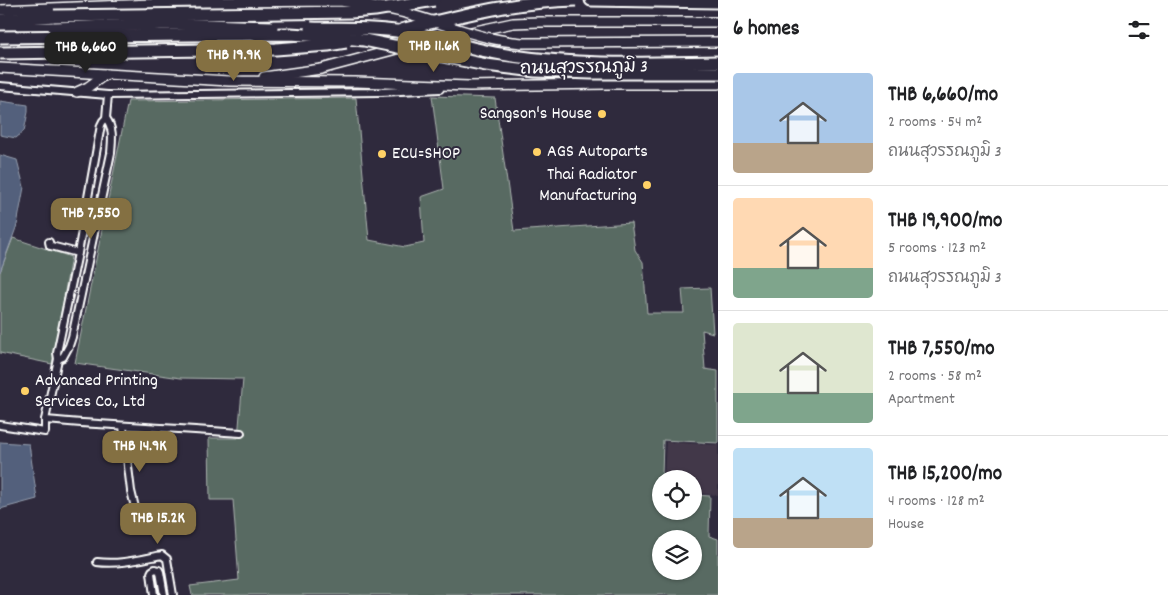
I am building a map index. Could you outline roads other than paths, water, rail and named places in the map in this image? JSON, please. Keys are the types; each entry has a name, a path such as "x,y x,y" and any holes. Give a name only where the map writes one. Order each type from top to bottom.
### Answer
{"highway":[{"path":"0,20 54,16 351,12 434,0"},
{"path":"0,53 302,48 369,38 498,8 530,3 576,0"},
{"path":"591,0 718,2"},
{"path":"0,28 35,29 168,24 360,28 402,32 489,52 544,60 605,63 718,62"},
{"path":"0,37 314,35 364,40 486,65 535,71 718,73"}],"main road":[{"path":"0,10 203,2 340,1 384,7 490,38 522,43 718,42"},
{"path":"229,81 321,69 419,43 513,23 718,22"},
{"name":"ถนนสุวรรณภูมิ 3","path":"0,68 229,81 356,82 469,86 718,84"},
{"path":"77,92 88,87 106,74"}],"street":[{"path":"0,86 108,95 409,91 469,86"},
{"path":"58,359 63,357 72,337 111,153 112,130 106,118 108,95"},
{"path":"0,425 45,432 45,420 58,359 57,353 78,253 101,126 106,118"},
{"path":"49,242 50,246 78,253"},
{"path":"45,420 241,433"},
{"path":"123,426 132,491 139,524"},
{"path":"97,562 106,564 117,563 162,556 167,560 173,595"},
{"path":"154,595 151,573 155,569 160,572 164,595"}],"water":[{"path":"0,101 28,105 24,131 16,138 0,135"},
{"path":"0,155 17,160 24,187 17,225 0,272"},
{"path":"0,442 29,444 37,499 0,509"}],"place":[{"name":"Sangson's House","path":"602,114"},
{"name":"AGS Autoparts","path":"537,152"},
{"name":"ECU=SHOP","path":"382,154"},
{"name":"Thai Radiator Manufacturing","path":"647,185"},
{"name":"Advanced Printing Services Co., Ltd","path":"25,391"}]}
